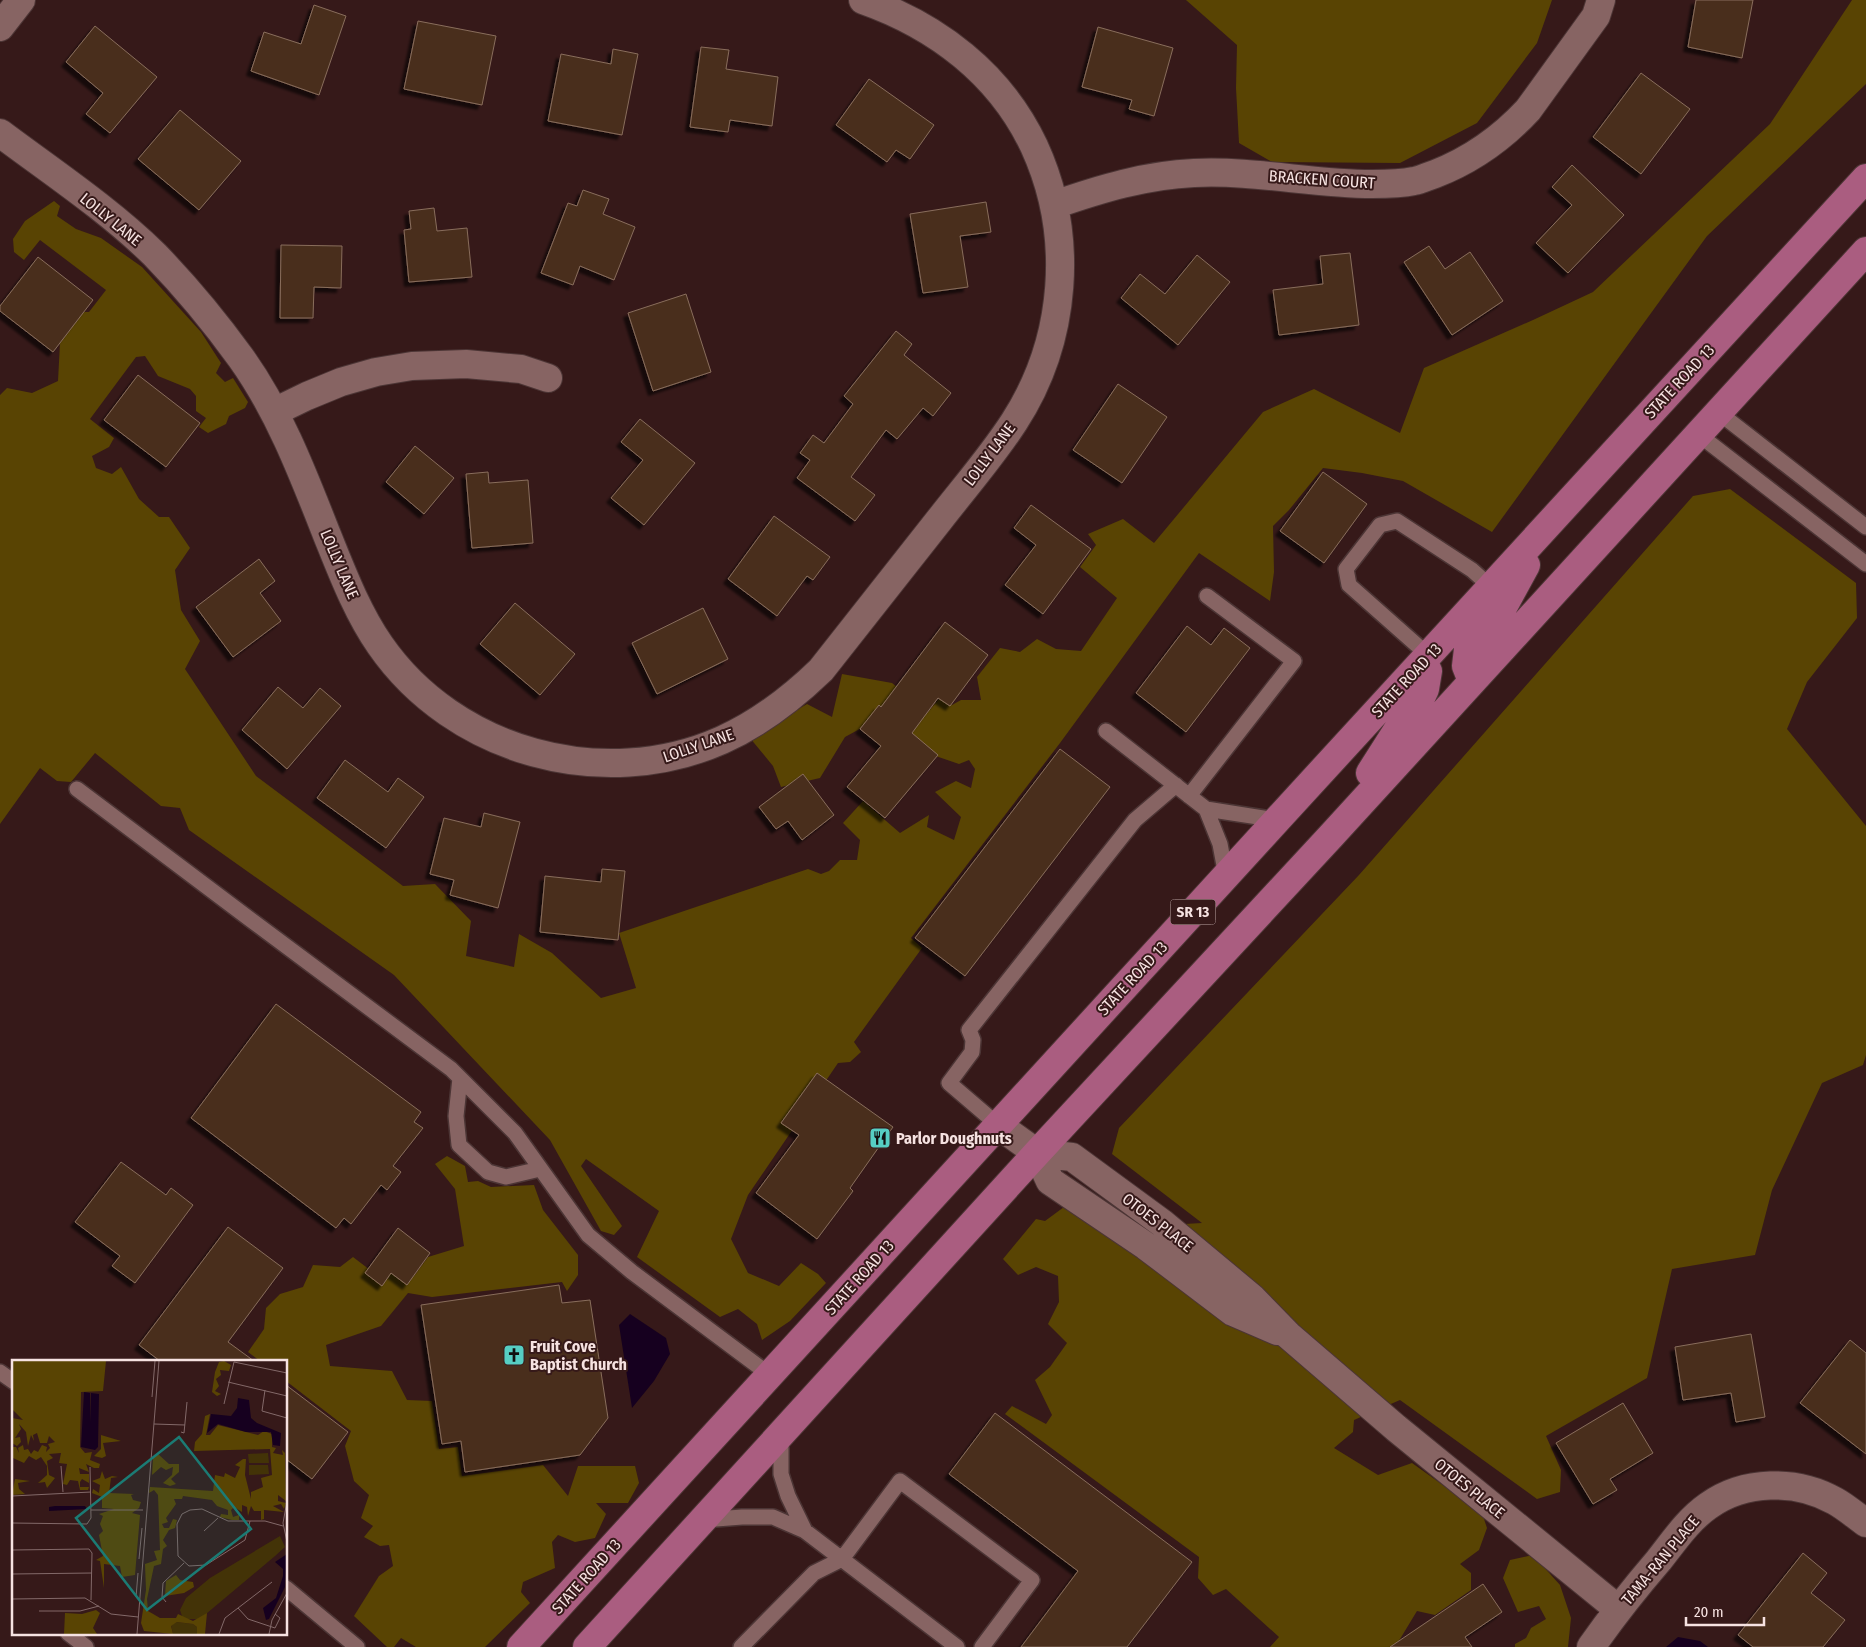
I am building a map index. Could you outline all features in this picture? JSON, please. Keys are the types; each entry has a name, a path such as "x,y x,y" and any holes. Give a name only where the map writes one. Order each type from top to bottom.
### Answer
{"main road":[{"name":"STATE ROAD 13","path":"521,1647 1276,820 1866,178"},
{"name":"SR 13","path":"587,1647 1036,1153 1331,836 1866,251"},
{"path":"1472,681 1466,666 1468,649 1501,611 1544,530"},
{"path":"1331,836 1405,718 1418,704 1425,689 1428,671 1426,658"}],"street":[{"path":"0,27 21,0"},
{"name":"LOLLY LANE","path":"0,132 110,216 153,254 192,295 242,359 274,412 300,467 362,615 380,645 401,672 426,696 453,717 484,734 517,748 552,758 605,764 641,762 682,754 720,741 757,722 791,698 821,670 1014,421 1038,377 1055,321 1060,279 1060,254 1054,205 1040,160 1018,117 990,80 973,63 936,34 895,12 863,0"},
{"name":"BRACKEN COURT","path":"1054,205 1099,189 1146,178 1194,173 1241,173 1339,184 1390,184 1415,181 1438,173 1453,167 1488,146 1524,115 1596,16 1601,0"},
{"path":"274,412 341,382 376,372 412,366 466,364 521,370 548,378"},
{"path":"998,1125 1036,1153"},
{"name":"OTOES PLACE","path":"1036,1153 1072,1156 1162,1223 1252,1298 1288,1336 1396,1428 1618,1609"},
{"name":"TAMA-RAN PLACE","path":"1618,1609 1692,1519 1708,1506 1742,1490 1764,1485 1808,1489 1835,1501 1866,1523"},
{"path":"1591,1647 1618,1609"}],"lane":[{"path":"1718,412 1866,527"},
{"path":"1698,434 1866,564"},
{"path":"1426,658 1349,585 1346,569 1380,524 1397,521 1472,570 1491,587"},
{"path":"1189,796 1294,661 1207,596"},
{"path":"1106,731 1206,809 1276,820"},
{"path":"998,1125 949,1082 972,1052 973,1040 969,1030 1135,820 1176,785"},
{"path":"77,789 451,1069 515,1133 588,1236 632,1272 770,1375"},
{"path":"1206,809 1220,844 1226,876"},
{"path":"460,1078 456,1116 459,1145 488,1172 506,1177 540,1169"},
{"path":"0,1372 12,1381"},
{"path":"781,1435 781,1474 788,1496 805,1531"},
{"path":"741,1647 814,1573 842,1559 900,1481 1032,1580 982,1647"},
{"path":"703,1520 773,1517 805,1531 957,1647"},
{"path":"288,1590 357,1647"},
{"path":"69,1634 86,1647"}],"shaded area":[{"path":"1186,0 1552,0 1537,43 1477,123 1400,163 1272,162 1239,143 1236,88 1237,45"},
{"path":"1852,0 1866,0 1866,84 1707,236 1492,532 1403,481 1323,468 1289,510 1273,526 1274,572 1270,601 1199,553 1060,743 911,938 922,948 854,1042 861,1052 850,1062 838,1063 748,1195 731,1239 748,1273 779,1286 801,1263 818,1274 826,1283 790,1321 762,1340 757,1324 738,1309 720,1317 637,1257 659,1211 586,1159 581,1166 622,1226 614,1235 601,1231 550,1140 394,975 189,830 180,808 161,806 95,753 71,782 57,781 40,768 0,824 0,395 7,388 32,393 58,381 60,343 83,312 89,312 106,290 40,240 24,260 14,252 13,239 25,221 54,201 60,206 57,216 76,229 101,238 142,267 201,332 221,363 216,373 225,382 233,378 248,402 245,408 229,416 226,424 208,433 199,427 206,418 196,411 196,396 190,389 158,376 145,356 136,357 90,419 114,438 109,447 92,456 96,468 112,474 121,467 139,499 159,517 169,517 190,548 175,570 181,610 200,641 185,669 256,776 403,886 435,884 471,921 466,956 514,967 519,934 552,953 601,998 636,988 619,933 808,869 821,874 829,871 840,860 857,860 860,840 843,823 863,801 900,833 929,815 927,827 954,840 961,817 935,792 956,781 971,788 975,769 969,760 959,764 924,752 867,725 845,737 820,778 781,787 773,766 750,738 807,704 832,717 842,674 892,683 928,712 939,699 952,705 961,700 981,700 977,677 1000,648 1020,652 1037,639 1056,649 1081,651 1117,598 1080,567 1096,545 1088,534 1123,519 1154,543 1263,412 1314,389 1400,433 1424,368 1593,292 1770,124"},
{"path":"1730,489 1856,583 1857,618 1807,682 1787,729 1866,826 1866,1055 1863,1065 1822,1083 1772,1190 1755,1255 1672,1269 1647,1378 1546,1436 1561,1470 1560,1492 1537,1499 1400,1400 1354,1420 1353,1432 1334,1448 1378,1475 1412,1463 1482,1513 1487,1528 1479,1550 1460,1564 1471,1573 1471,1590 1435,1615 1417,1611 1397,1644 1392,1647 1270,1647 1279,1637 1226,1589 1213,1595 1198,1578 1199,1557 1005,1414 1012,1406 1046,1424 1052,1415 1035,1380 1050,1367 1067,1343 1048,1324 1059,1302 1058,1276 1036,1267 1018,1275 1003,1259 1036,1219 1045,1221 1064,1207 1095,1229 1202,1223 1112,1154 1119,1128 1359,875 1693,496"},
{"path":"447,1156 465,1166 468,1182 478,1181 491,1187 534,1185 543,1210 578,1255 578,1275 567,1291 562,1282 432,1297 408,1293 381,1326 326,1345 330,1366 392,1371 407,1400 432,1401 439,1449 458,1447 462,1476 543,1465 568,1496 578,1466 635,1466 639,1483 628,1503 596,1503 606,1514 595,1538 575,1542 558,1535 552,1542 555,1568 523,1582 521,1592 530,1603 485,1647 416,1647 401,1638 394,1647 387,1647 354,1616 379,1576 393,1566 389,1545 380,1546 364,1537 373,1526 361,1518 369,1495 354,1481 345,1446 351,1431 288,1383 288,1360 259,1360 248,1352 264,1329 266,1308 280,1294 303,1287 313,1265 340,1267 353,1257 374,1273 391,1265 414,1276 428,1257 464,1246 455,1189 435,1164"},
{"path":"630,1314 666,1338 670,1354 654,1381 632,1408 619,1325"},
{"path":"1533,1555 1560,1585 1571,1618 1568,1647 1515,1647 1515,1644 1526,1638 1531,1628 1546,1619 1539,1606 1518,1612 1503,1578 1510,1560"},
{"path":"1678,1637 1700,1641 1708,1647 1666,1647"}],"building":[{"path":"1696,0 1753,0 1742,58 1688,47"},
{"path":"314,5 346,16 319,95 251,71 264,32 301,44"},
{"path":"418,21 496,36 482,105 404,89"},
{"path":"95,26 157,77 110,133 86,114 103,93 66,62"},
{"path":"1098,27 1173,48 1154,116 1129,109 1132,100 1082,87"},
{"path":"701,47 729,50 726,69 778,77 772,126 730,120 728,132 690,127"},
{"path":"613,49 638,54 622,135 548,121 561,54 611,64"},
{"path":"1641,73 1690,109 1641,174 1593,137"},
{"path":"869,79 934,125 910,159 896,150 887,162 836,125"},
{"path":"180,110 241,161 199,210 138,159"},
{"path":"1572,165 1624,215 1568,273 1536,243 1572,205 1552,187"},
{"path":"583,190 609,199 603,214 635,227 614,280 580,266 573,285 541,273 568,203 577,206"},
{"path":"986,202 991,232 960,236 968,287 923,293 910,214"},
{"path":"434,208 437,231 467,228 472,277 409,282 404,230 411,229 409,211"},
{"path":"281,245 342,246 341,288 314,287 313,318 280,318"},
{"path":"1429,246 1445,269 1470,252 1503,301 1452,335 1404,262"},
{"path":"1350,253 1359,325 1279,335 1273,290 1323,284 1320,256"},
{"path":"1197,255 1230,282 1178,345 1121,298 1140,274 1165,294"},
{"path":"38,257 93,300 53,352 0,311 0,306"},
{"path":"686,294 711,372 653,391 628,313"},
{"path":"896,331 912,344 904,355 951,393 933,416 923,408 897,439 886,430 851,477 875,495 855,521 797,478 810,460 800,453 813,435 824,443 853,404 844,396"},
{"path":"138,375 200,423 166,467 104,420"},
{"path":"1118,384 1167,417 1122,483 1073,450"},
{"path":"640,419 695,463 644,525 611,498 643,460 621,442"},
{"path":"415,446 454,478 424,514 386,482"},
{"path":"488,472 489,483 528,480 533,543 472,548 466,474"},
{"path":"1323,472 1367,504 1324,563 1280,531"},
{"path":"1031,505 1091,549 1043,614 1005,585 1036,545 1014,528"},
{"path":"774,516 830,557 813,580 807,576 777,616 728,579"},
{"path":"259,559 275,581 260,593 281,621 233,657 196,607"},
{"path":"515,603 575,654 540,695 480,644"},
{"path":"703,608 728,659 657,694 632,643"},
{"path":"945,622 988,655 950,706 938,698 912,733 938,755 885,818 847,787 881,746 860,729 879,705 881,707"},
{"path":"1187,626 1211,645 1224,628 1250,648 1186,732 1136,693"},
{"path":"278,687 303,708 320,688 341,706 287,769 242,730"},
{"path":"1060,749 1110,787 965,976 915,938"},
{"path":"345,760 388,792 398,778 424,797 386,848 317,798"},
{"path":"803,774 834,815 802,840 788,821 776,829 759,807"},
{"path":"484,813 520,822 498,908 450,895 454,880 430,874 444,818 481,827"},
{"path":"602,869 625,871 618,940 540,932 545,876 601,882"},
{"path":"276,1004 421,1112 414,1122 423,1128 393,1166 401,1172 387,1190 381,1185 351,1224 344,1218 336,1228 191,1118"},
{"path":"817,1073 893,1127 850,1188 853,1191 817,1239 756,1193 799,1135 781,1123"},
{"path":"121,1162 166,1195 171,1188 193,1205 135,1283 112,1266 120,1256 75,1222"},
{"path":"228,1227 283,1268 228,1342 253,1360 159,1360 139,1345"},
{"path":"398,1228 430,1253 407,1285 391,1273 382,1286 365,1273"},
{"name":"Fruit Cove Baptist Church","path":"559,1285 562,1303 590,1300 608,1418 580,1455 465,1472 461,1441 442,1444 421,1305"},
{"path":"1751,1334 1765,1417 1736,1422 1731,1393 1683,1400 1675,1347"},
{"path":"1850,1340 1866,1353 1866,1454 1800,1403"},
{"path":"288,1387 348,1432 312,1479 288,1461"},
{"path":"1623,1403 1653,1453 1610,1479 1617,1490 1593,1504 1556,1443"},
{"path":"995,1413 1192,1562 1127,1647 1021,1647 1078,1571 949,1474"},
{"path":"1803,1553 1827,1573 1811,1593 1845,1620 1823,1647 1753,1647 1738,1635"},
{"path":"1483,1584 1502,1612 1465,1637 1472,1647 1390,1647"}],"place":[{"name":"Parlor Doughnuts","path":"880,1138"},
{"name":"Fruit Cove Baptist Church","path":"514,1355"}]}
